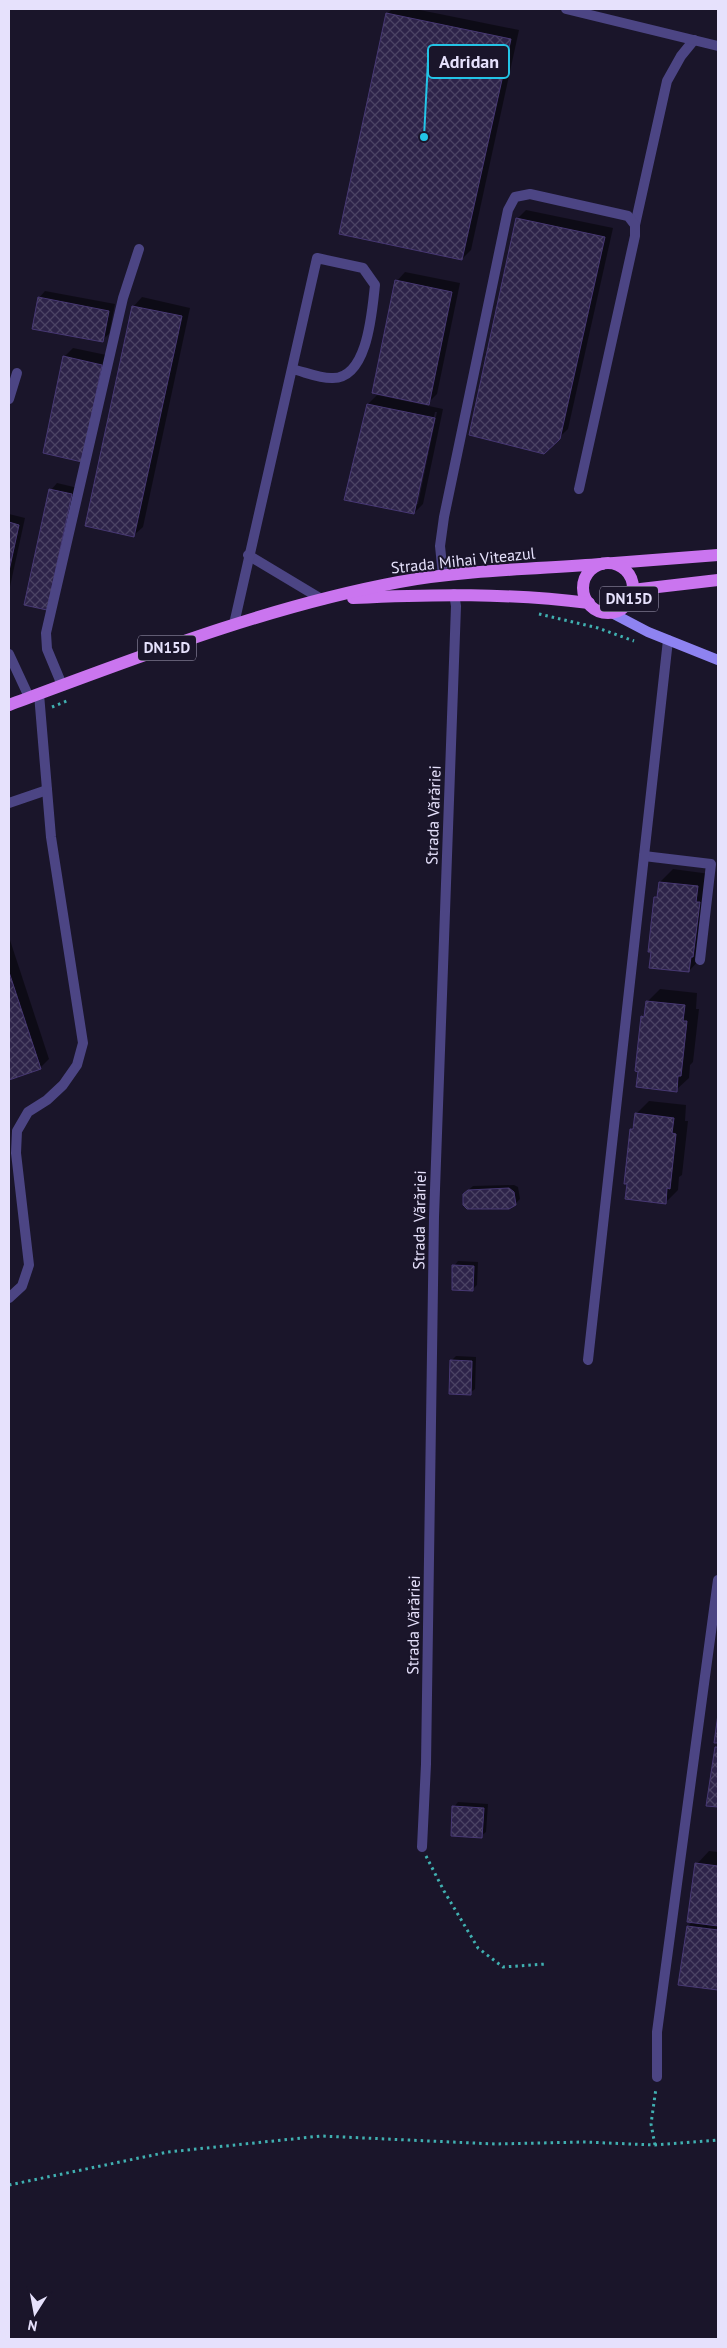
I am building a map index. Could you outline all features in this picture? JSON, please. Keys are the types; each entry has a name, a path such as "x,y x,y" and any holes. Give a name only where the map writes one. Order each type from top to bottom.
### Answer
{"main road":[{"name":"Strada Mihai Viteazul","path":"9,705 234,624 400,582 443,576 718,554"},
{"name":"DN15D","path":"589,603 585,597 583,583 590,571 607,563 627,573 632,590 627,603 617,611 610,612"},
{"name":"DN15D","path":"632,590 718,580"},
{"name":"Strada Mihai Viteazul","path":"326,600 454,594 525,596 589,603 598,610 610,612"}],"street":[{"path":"566,9 718,46"},
{"path":"579,489 667,81 681,56 694,40"},
{"path":"443,576 440,546 444,517 508,210 515,198 530,194 628,216 635,225"},
{"path":"62,685 47,649 46,633 123,298 139,249"},
{"path":"234,624 248,555 317,258 363,268 375,285 371,318 358,365 349,375 333,378 292,370"},
{"path":"9,399 17,373"},
{"path":"248,555 326,600"},
{"name":"Strada Vărăriei","path":"422,1847 426,1764 434,1216 455,626 454,594"},
{"path":"610,612 648,632 718,660"},
{"path":"588,1360 668,640"},
{"path":"9,654 34,696 40,710 50,837 83,1043 77,1065 63,1085 47,1100 28,1112 17,1131 16,1153 29,1265 22,1286 9,1298"},
{"path":"9,803 47,790"},
{"path":"644,856 711,864 700,960"},
{"path":"657,2077 658,2032 718,1580"}],"path":[{"path":"534,613 598,628 643,643 648,632"},
{"path":"40,710 73,698"},
{"path":"422,1847 444,1891 478,1948 503,1967 546,1964"},
{"path":"655,2145 651,2124 657,2077"},
{"path":"9,2185 168,2152 321,2136 495,2144 584,2142 655,2145 718,2140"}],"building":[{"path":"386,13 511,39 462,260 339,234"},
{"path":"516,218 605,237 560,439 544,454 469,435"},
{"path":"395,280 452,292 429,405 372,393"},
{"path":"38,297 109,311 103,342 32,329"},
{"path":"132,306 182,316 134,537 85,526"},
{"path":"63,356 102,365 82,462 43,453"},
{"path":"367,404 435,418 414,514 344,500"},
{"path":"49,489 72,494 47,610 24,605"},
{"path":"9,522 19,525 9,571"},
{"path":"659,882 698,886 696,902 700,902 693,957 691,957 689,972 649,968 651,952 648,952 654,897 657,897"},
{"path":"9,972 41,1069 9,1080"},
{"path":"646,1001 685,1005 683,1021 687,1021 681,1076 678,1076 677,1092 636,1087 638,1072 635,1071 641,1016 644,1017"},
{"path":"635,1113 674,1118 672,1133 676,1134 670,1189 667,1188 666,1204 625,1199 627,1184 624,1184 630,1129 633,1129"},
{"path":"509,1188 514,1192 516,1205 509,1209 467,1209 463,1205 463,1194 468,1190"},
{"path":"452,1265 474,1266 473,1291 452,1290"},
{"path":"450,1360 472,1361 471,1395 449,1394"},
{"path":"718,1714 718,1743 714,1743"},
{"path":"715,1747 718,1747 718,1807 706,1806"},
{"path":"452,1806 484,1808 482,1838 451,1836"},
{"path":"695,1863 718,1866 718,1926 687,1922"},
{"path":"687,1926 718,1930 718,1990 678,1985"}],"place":[{"name":"Adridan","path":"424,137"}]}
